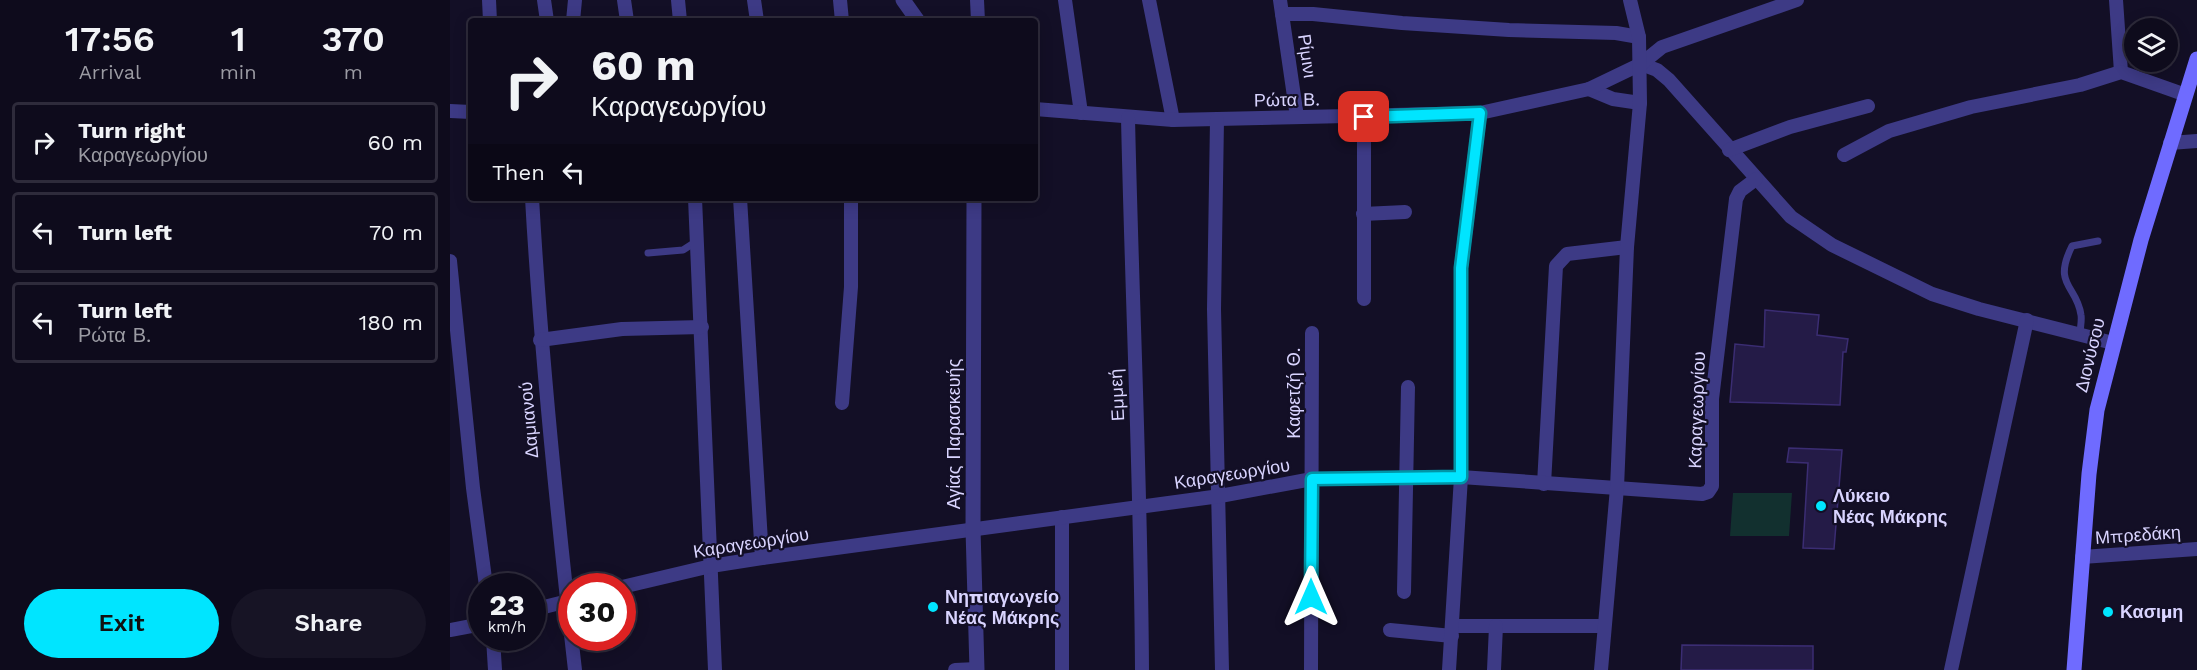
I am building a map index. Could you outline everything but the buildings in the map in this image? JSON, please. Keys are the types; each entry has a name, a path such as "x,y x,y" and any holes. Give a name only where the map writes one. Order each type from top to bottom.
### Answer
{"main road":[{"name":"Διονύσου","path":"2074,670 2095,420 2112,343 2197,59"}],"street":[{"path":"489,0 489,18"},
{"path":"544,0 547,18"},
{"path":"573,18 576,0"},
{"path":"624,0 627,18"},
{"path":"678,0 680,18"},
{"path":"754,0 757,18"},
{"path":"840,0 842,18"},
{"path":"903,0 916,18"},
{"path":"976,0 978,18"},
{"path":"1065,0 1081,113"},
{"path":"1149,0 1173,120"},
{"path":"1601,670 1617,488 1627,247 1640,103 1639,37 1630,0"},
{"name":"Ρώτα Β.","path":"1038,109 1173,120 1480,113 1589,89 1641,64 1662,47 1797,0"},
{"path":"2116,0 2121,72"},
{"path":"1281,7 1313,14 1509,30 1616,33 1639,37"},
{"name":"Ρίμινι","path":"1281,7 1298,117"},
{"path":"1641,64 1657,70 1669,80 1791,217 1832,245 1932,294 2112,343"},
{"path":"1844,155 1889,131 1971,106 2080,85 2121,72 2186,95"},
{"path":"1589,89 1613,99 1640,103"},
{"path":"1730,150 1790,127 1868,106"},
{"path":"450,111 468,112"},
{"path":"1449,670 1461,477 1461,268 1480,113"},
{"path":"1364,117 1364,300"},
{"name":"Εμμεή","path":"1128,118 1132,328 1141,505 1142,670"},
{"path":"1217,120 1214,309 1220,496 1222,670"},
{"path":"2170,143 2197,141"},
{"name":"Καραγεωργίου","path":"636,585 711,566 762,558 1220,496 1312,479 1461,477 1702,494 1708,492 1712,486 1712,399 1736,199 1745,186 1756,179"},
{"name":"Δαμιανού","path":"532,201 540,339 566,573"},
{"path":"695,201 715,670"},
{"path":"740,201 762,558"},
{"path":"842,403 851,287 851,201"},
{"name":"Αγίας Παρασκευής","path":"974,201 973,529 977,670"},
{"path":"1363,214 1405,212"},
{"path":"1544,483 1556,266 1567,254 1627,247"},
{"path":"450,261 473,488 484,573"},
{"path":"1952,670 2027,320"},
{"path":"540,339 622,329 702,327"},
{"name":"Καφετζή Θ.","path":"1311,670 1312,333"},
{"path":"1404,592 1408,387"},
{"path":"1062,517 1062,670"},
{"name":"Μπρεδάκη","path":"2082,557 2197,549"},
{"path":"1390,630 1453,631 1496,626 1604,626"},
{"path":"1494,670 1496,626"},
{"path":"450,630 468,627"},
{"path":"494,651 495,670"},
{"name":"Δαμιανού","path":"573,651 575,670"},
{"path":"955,670 977,670"}],"lane":[{"path":"648,253 683,250 697,241"},
{"path":"2080,334 2081,316 2065,280 2064,267 2072,246 2098,242"}],"green space":[{"path":"1733,493 1792,493 1789,536 1730,536"}],"place":[{"name":"Λύκειο Νέας Μάκρης","path":"1821,506"},
{"name":"Νηπιαγωγείο Νέας Μάκρης","path":"933,607"},
{"name":"Κασιμη","path":"2108,612"}],"route":[{"path":"1311,597 1312,479 1461,477 1461,268 1480,113 1364,117"}]}
